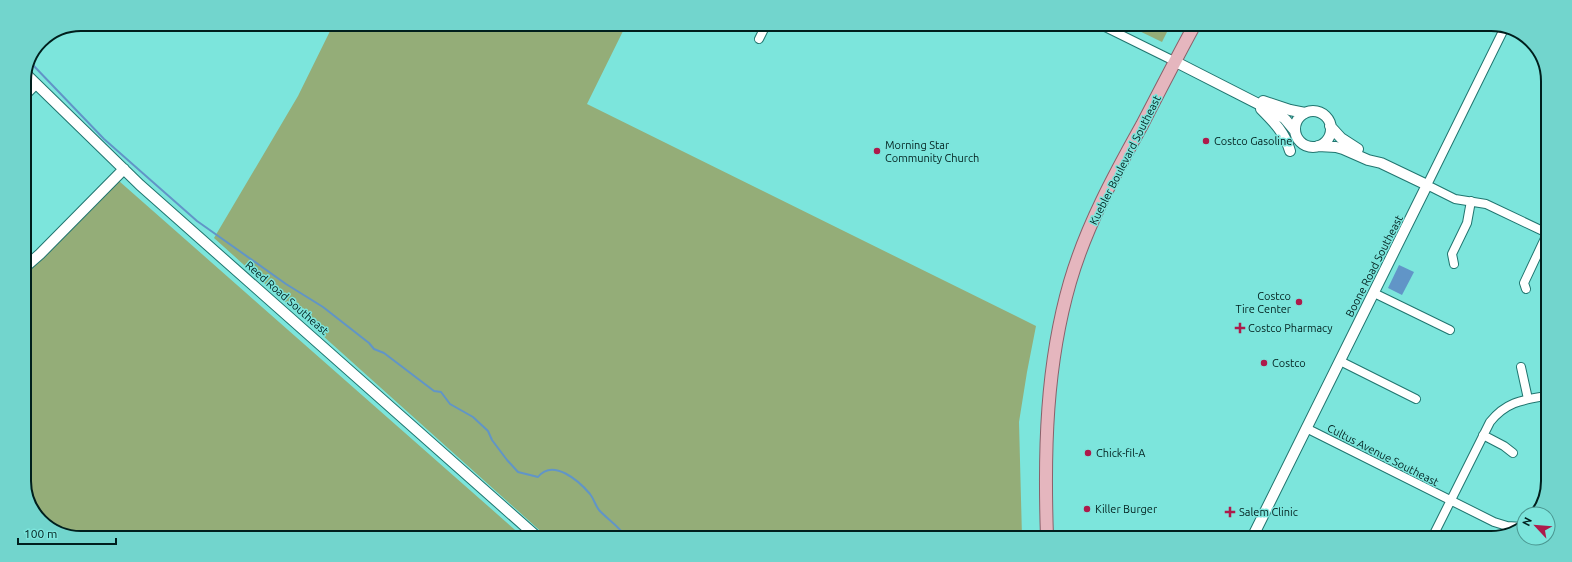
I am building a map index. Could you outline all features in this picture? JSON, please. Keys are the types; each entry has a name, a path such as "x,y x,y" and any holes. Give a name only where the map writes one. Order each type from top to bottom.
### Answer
{"main road":[{"name":"Kuebler Boulevard Southeast","path":"1047,531 1046,454 1049,399 1052,367 1070,282 1079,255 1105,195 1192,31"}],"street":[{"path":"759,39 763,31"},
{"path":"1113,31 1249,98 1278,114 1285,119 1295,131 1298,140 1302,144 1308,146 1336,147 1368,160 1381,163"},
{"name":"Boone Road Southeast","path":"1255,531 1502,32"},
{"name":"Reed Road Southeast","path":"31,79 124,168 530,531"},
{"path":"31,90 37,84"},
{"path":"1249,98 1290,110 1305,113 1316,111 1321,113 1329,121 1330,126 1329,137 1318,146"},
{"path":"1249,98 1278,126 1288,142 1290,151"},
{"path":"1295,131 1297,121 1305,113"},
{"path":"1330,126 1341,138 1371,155 1381,163 1427,186 1455,199 1486,204 1541,231"},
{"path":"31,262 124,168"},
{"path":"1454,264 1452,254 1467,223 1471,201"},
{"path":"1526,289 1524,283 1541,247"},
{"path":"1374,293 1450,330"},
{"path":"1340,361 1416,399"},
{"path":"1521,367 1528,399"},
{"path":"1436,531 1490,422 1503,408 1516,402 1541,397"},
{"name":"Cultus Avenue Southeast","path":"1306,428 1494,522 1512,526"},
{"path":"1483,435 1504,446 1513,453"}],"green space":[{"path":"330,31 623,31 587,104 1036,326 1019,422 1022,531 540,531 214,238 298,96"},
{"path":"1139,31 1168,31 1162,42"},
{"path":"119,181 516,531 74,531 59,526 51,521 41,511 34,497 31,484 31,263"}],"water":[{"path":"1399,265 1414,272 1402,295 1388,288"}],"waterway":[{"path":"34,66 104,139 197,221 286,284 323,307 369,343 374,349 384,353 434,391 441,392 450,404 473,417 488,431 492,440 518,472 538,477 544,472 551,470 558,471 573,478 590,494 599,510 621,531"}],"place":[{"name":"Costco Gasoline","path":"1206,141"},
{"name":"Morning Star Community Church","path":"877,151"},
{"name":"Costco Tire Center","path":"1299,302"},
{"name":"Costco Pharmacy","path":"1240,328"},
{"name":"Costco","path":"1264,363"},
{"name":"Chick-fil-A","path":"1088,453"},
{"name":"Killer Burger","path":"1087,509"},
{"name":"Salem Clinic","path":"1230,512"}]}
